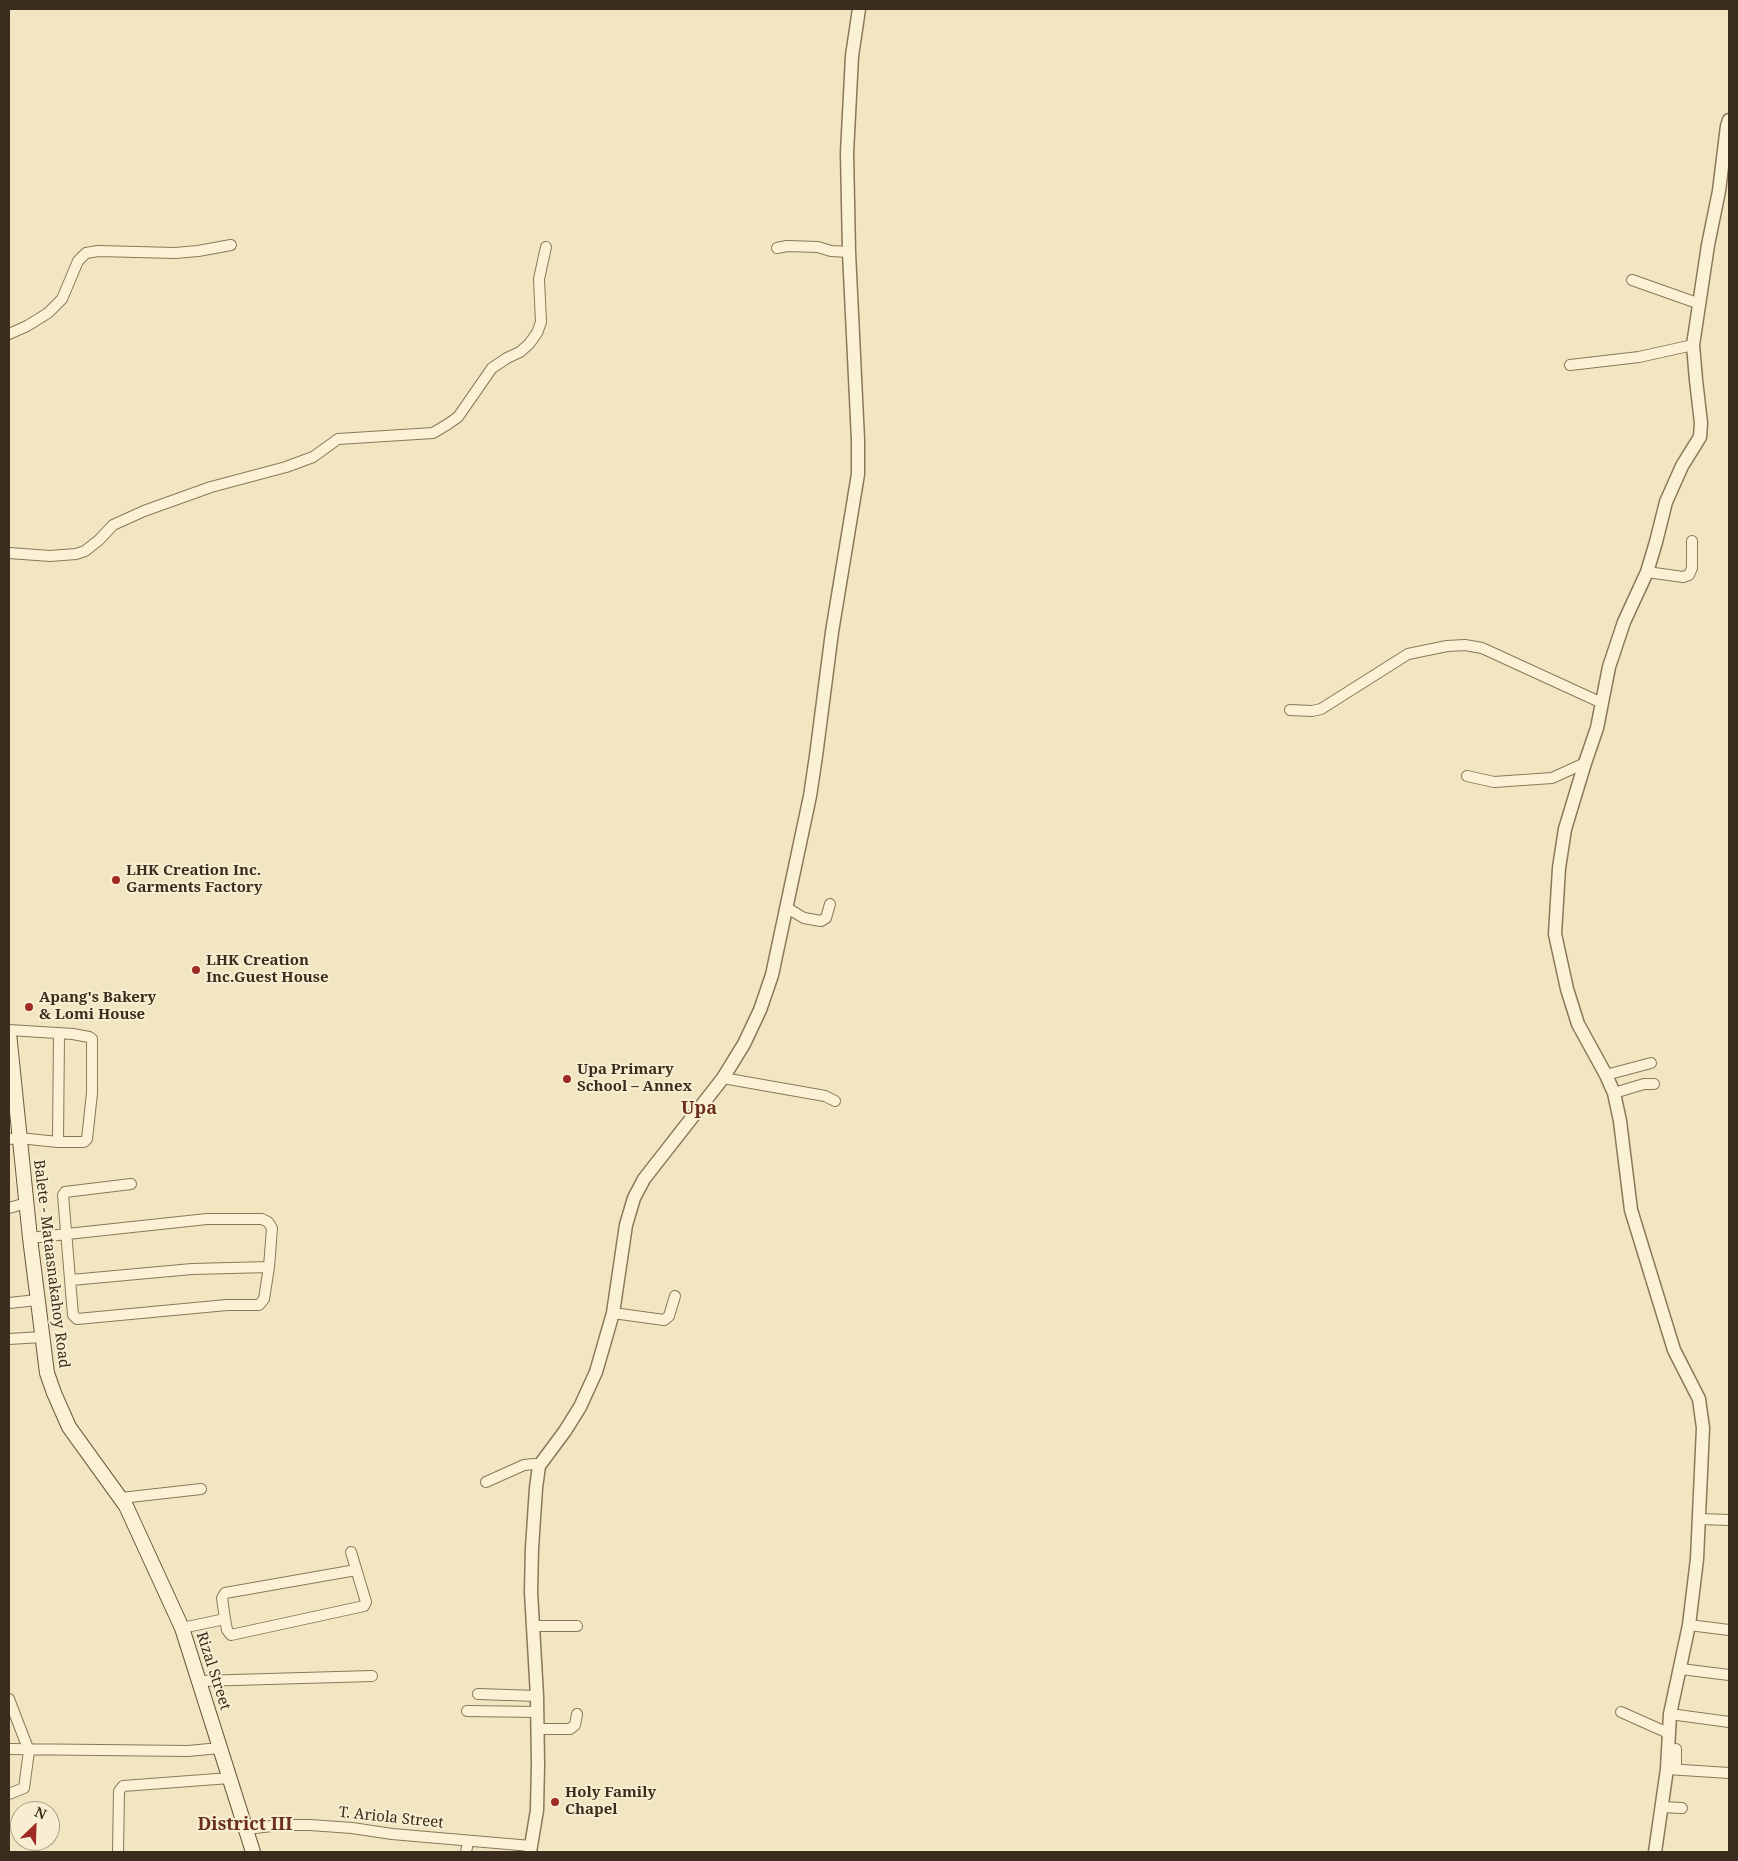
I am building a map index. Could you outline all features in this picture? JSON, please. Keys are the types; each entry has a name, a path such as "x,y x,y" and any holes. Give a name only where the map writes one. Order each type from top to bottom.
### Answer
{"main road":[{"name":"Balete - Mataasnakahoy Road","path":"9,1032 14,1139 26,1203 47,1373 69,1427 123,1502"},
{"name":"Rizal Street","path":"123,1502 182,1628 253,1852"}],"street":[{"path":"530,1849 537,1810 538,1712 531,1592 532,1548 539,1466 580,1408 596,1372 613,1312 626,1225 634,1198 644,1180 723,1078 744,1044 760,1010 772,974 787,908 816,756 832,632 858,474 858,440 848,252 847,153 852,56 859,9"},
{"path":"1672,1769 1668,1733 1670,1714 1689,1625 1697,1559 1704,1428 1699,1399 1674,1350 1631,1210 1620,1121 1614,1093 1578,1024 1567,989 1555,934 1559,868 1564,839 1585,763 1597,728 1609,667 1621,631 1647,572 1666,502 1682,466 1700,437 1701,423 1693,345 1729,120"},
{"path":"9,334 48,313 62,298 78,261 86,253 98,251 175,253 231,245"},
{"path":"777,248 787,246 818,247 831,251 848,252"},
{"path":"9,553 50,556 76,554 85,551 100,540 113,525 144,511 211,487 286,468 313,458 338,439 433,433 458,418 492,368 520,352 537,333 541,322 539,279 546,247"},
{"path":"1632,280 1700,304"},
{"path":"1570,365 1638,357 1693,345"},
{"path":"1647,572 1684,577 1689,575 1692,568 1692,541"},
{"path":"1290,710 1312,711 1322,709 1408,654 1466,644 1482,648 1602,703"},
{"path":"1467,776 1494,782 1552,778 1585,763"},
{"path":"787,908 804,918 821,921 826,918 830,904"},
{"path":"9,1032 59,1033 86,1036 92,1040 92,1093 87,1138 84,1142 14,1139"},
{"path":"58,1142 59,1033"},
{"path":"1606,1075 1651,1064"},
{"path":"723,1078 825,1096 835,1101"},
{"path":"1614,1093 1644,1084 1654,1084"},
{"path":"30,1238 66,1233 206,1219 262,1219 268,1222 272,1228 269,1267 262,1303 259,1305 227,1305 77,1319 73,1315 71,1280 66,1233 63,1195 65,1192 131,1184"},
{"path":"9,1208 26,1203"},
{"path":"71,1280 192,1269 269,1267"},
{"path":"613,1312 664,1320 669,1316 675,1296"},
{"path":"9,1303 37,1300"},
{"path":"9,1339 42,1336"},
{"path":"486,1482 524,1465 534,1464 539,1466"},
{"path":"123,1502 201,1489"},
{"path":"1698,1519 1729,1520"},
{"path":"351,1552 366,1602 364,1606 232,1635 227,1630 222,1598 225,1593 356,1570"},
{"path":"182,1628 225,1619"},
{"path":"1689,1625 1729,1630"},
{"path":"534,1626 577,1626"},
{"path":"1680,1669 1729,1675"},
{"path":"199,1681 372,1676"},
{"path":"478,1694 537,1696"},
{"path":"9,1699 29,1751 24,1788 9,1794"},
{"path":"467,1711 538,1712"},
{"path":"1621,1712 1668,1733"},
{"path":"538,1729 570,1729 575,1725 577,1714"},
{"path":"1670,1714 1729,1722"},
{"path":"9,1749 29,1751 120,1749 188,1751 220,1748"},
{"path":"1656,1852 1662,1807 1676,1749"},
{"path":"1672,1769 1729,1773"},
{"path":"118,1852 119,1792 123,1786 230,1778"},
{"path":"1662,1807 1682,1808"},
{"name":"T. Ariola Street","path":"247,1829 280,1825 310,1825 467,1847 530,1849"}],"place":[{"name":"LHK Creation Inc. Garments Factory","path":"116,880"},
{"name":"LHK Creation Inc.Guest House","path":"196,970"},
{"name":"Apang's Bakery & Lomi House","path":"29,1007"},
{"name":"Upa Primary School – Annex","path":"567,1079"},
{"name":"Holy Family Chapel","path":"555,1802"}],"district":[{"name":"Upa","path":"699,1109"},
{"name":"District III","path":"245,1825"}]}
